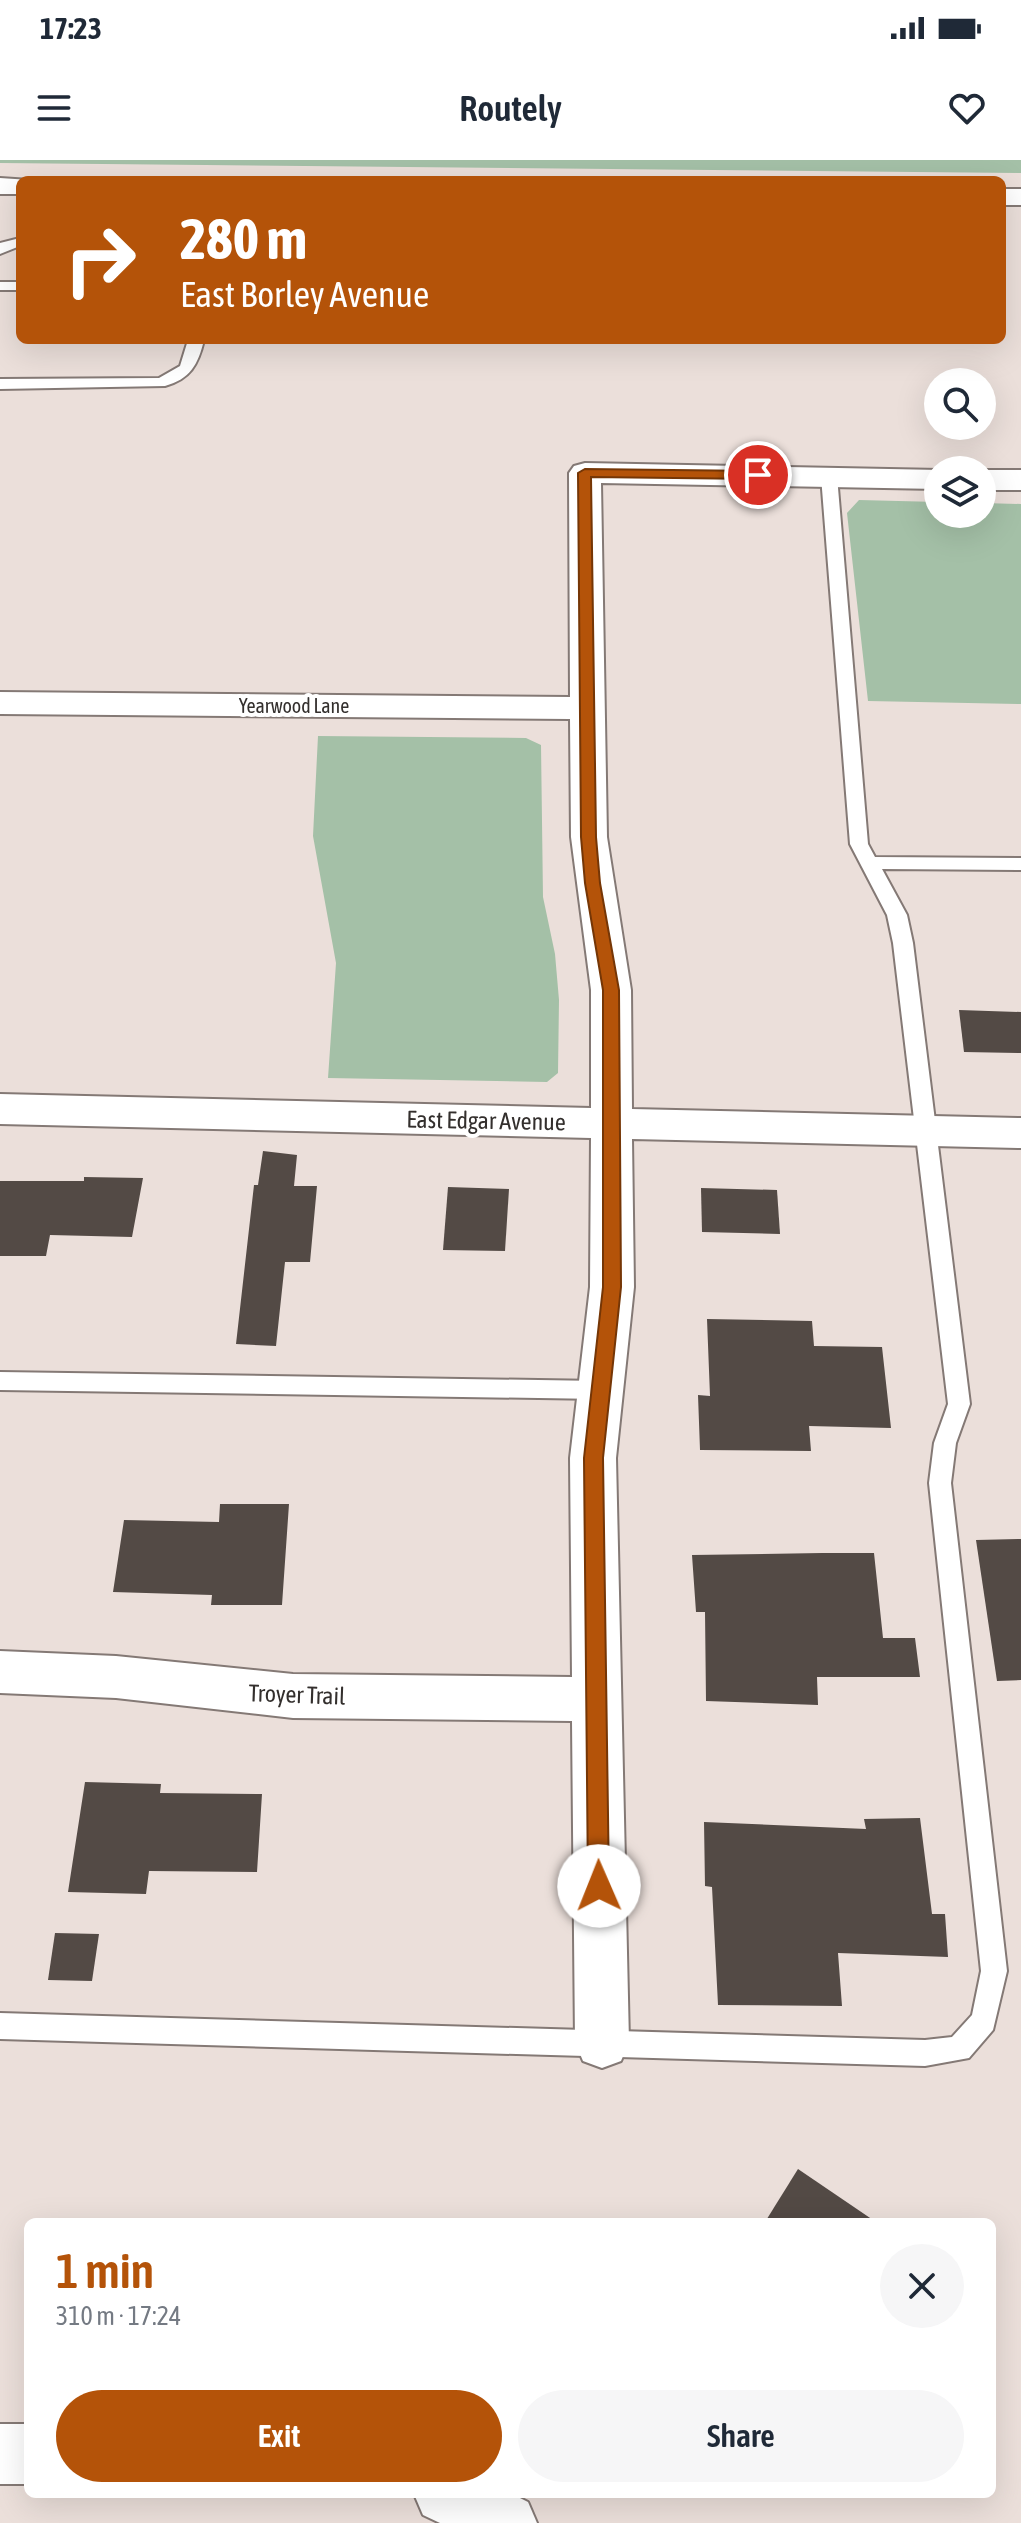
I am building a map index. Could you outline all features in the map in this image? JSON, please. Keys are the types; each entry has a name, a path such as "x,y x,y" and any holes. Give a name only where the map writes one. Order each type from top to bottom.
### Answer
{"street":[{"path":"602,2042 594,1699 593,1458 612,1287 611,990 590,852 585,473 924,479"},
{"path":"996,480 1021,480"},
{"name":"Yearwood Lane","path":"0,703 587,708"},
{"name":"East Edgar Avenue","path":"0,1109 1021,1133"},
{"name":"Troyer Trail","path":"0,1672 116,1677 293,1696 594,1699"},
{"path":"0,2454 24,2454"},
{"path":"453,2498 507,2523"}],"lane":[{"path":"0,384 160,383 184,375 189,369 195,344"},
{"path":"0,2026 925,2053 959,2049 984,2021 994,1971 940,1483 945,1443 959,1404 903,943 897,915 859,844 829,476"},
{"path":"868,863 1021,864"},
{"path":"0,1381 600,1390"}],"green space":[{"path":"0,160 1021,160 1021,173 0,163"},
{"path":"859,500 924,502 924,528 996,528 996,503 1021,504 1021,704 868,701 847,513"},
{"path":"318,736 526,738 541,745 543,897 555,954 559,1000 558,1073 547,1082 328,1078 336,963 313,836"}],"building":[{"path":"959,1010 1021,1012 1021,1053 964,1052"},
{"path":"263,1151 297,1155 294,1186 317,1186 310,1262 285,1262 276,1346 236,1344 254,1185 258,1185"},
{"path":"84,1177 143,1178 132,1237 50,1235 46,1256 0,1256 0,1181 84,1181"},
{"path":"448,1187 509,1189 505,1251 443,1250"},
{"path":"701,1188 777,1190 780,1234 702,1232"},
{"path":"707,1319 812,1321 814,1346 882,1347 891,1428 809,1426 811,1451 700,1450 698,1395 710,1396"},
{"path":"220,1504 289,1504 282,1605 211,1605 212,1595 113,1592 124,1520 219,1522"},
{"path":"1021,1539 1021,1680 997,1681 976,1540"},
{"path":"874,1553 883,1638 915,1638 920,1677 817,1677 818,1705 706,1701 705,1612 696,1612 692,1555"},
{"path":"85,1782 161,1784 160,1793 262,1794 257,1872 149,1871 146,1894 68,1892"},
{"path":"920,1818 932,1914 945,1914 948,1957 838,1953 842,2006 718,2005 712,1887 705,1886 704,1822 866,1829 864,1819"},
{"path":"55,1933 99,1934 92,1981 48,1980"},
{"path":"798,2169 870,2218 767,2218"}],"route":[{"path":"599,1886 593,1458 612,1287 611,990 593,883 589,837 585,473 758,475"}]}
